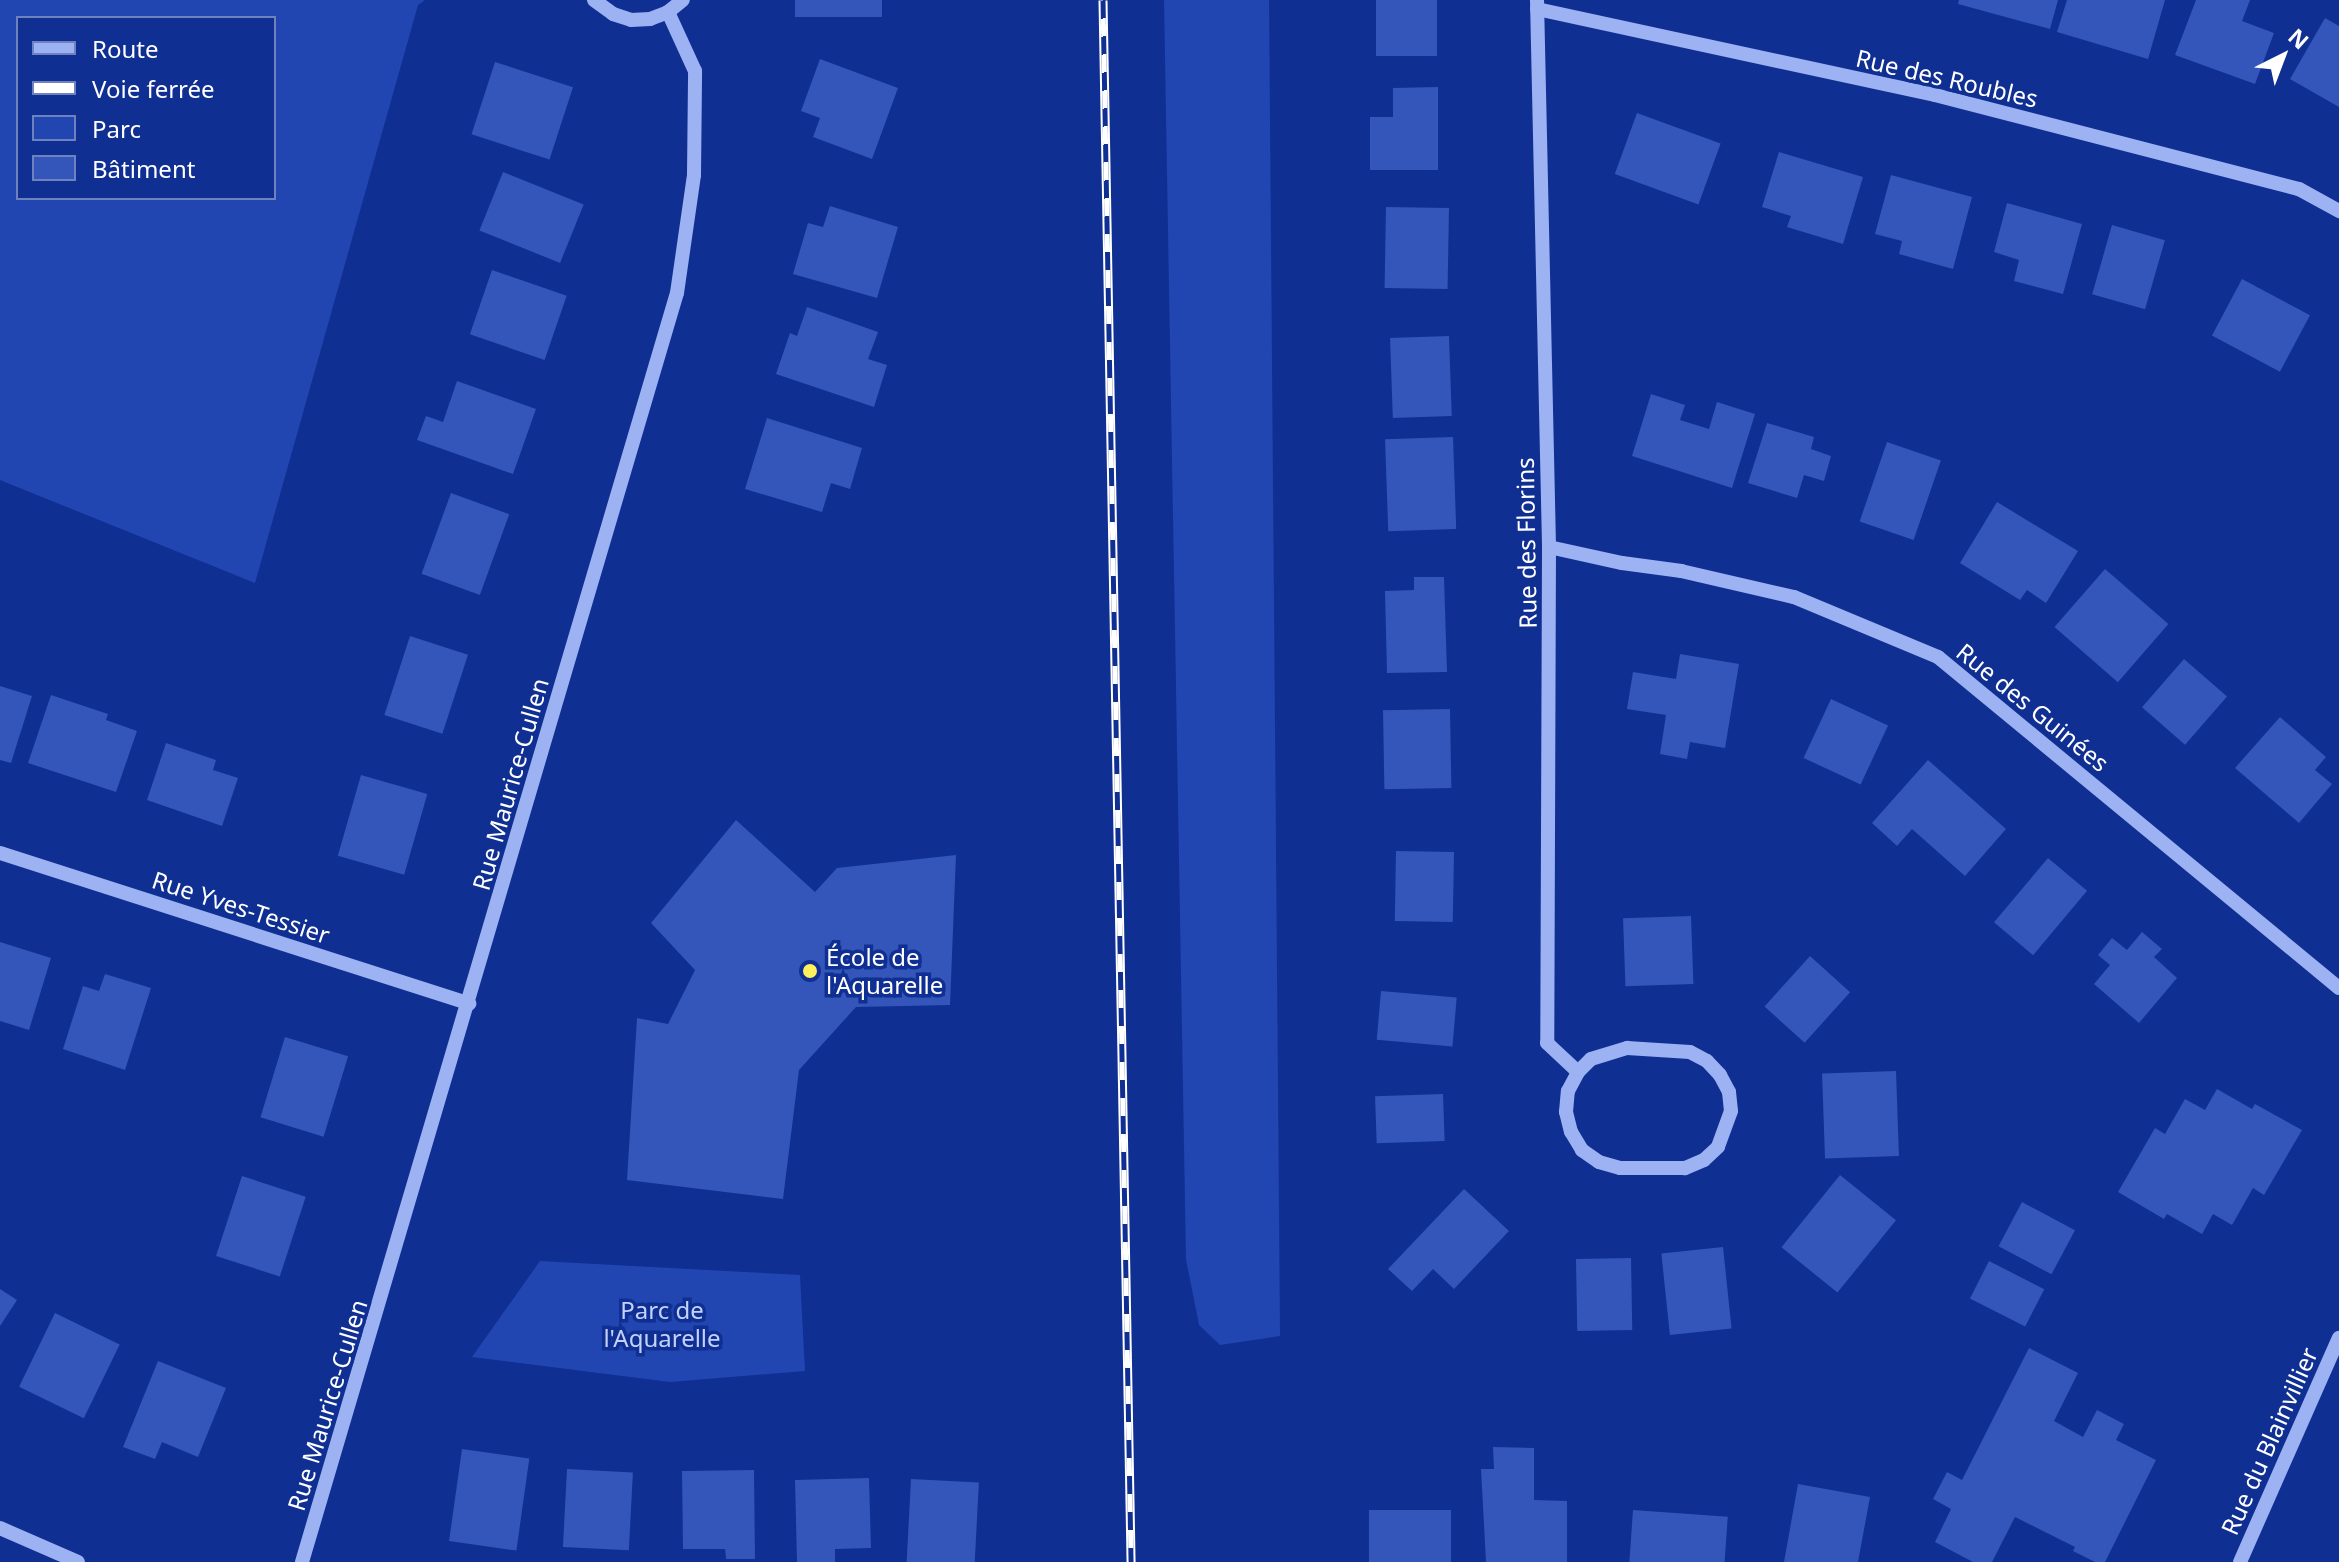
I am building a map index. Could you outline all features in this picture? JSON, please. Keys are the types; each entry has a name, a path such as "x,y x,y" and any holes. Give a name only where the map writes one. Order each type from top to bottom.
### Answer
{"street":[{"path":"594,0 613,14 631,20 650,19 668,12 683,0"},
{"name":"Rue des Roubles","path":"1537,4 1935,95 2299,189 2339,211"},
{"name":"Rue des Florins","path":"1537,4 1549,547 1547,1043 1578,1072"},
{"name":"Rue Maurice-Cullen","path":"302,1562 677,293 694,175 695,71 668,12"},
{"name":"Rue des Guinées","path":"1549,547 1622,563 1681,571 1794,597 1938,657 2339,988"},
{"name":"Rue Yves-Tessier","path":"0,853 469,1004"},
{"path":"1627,1048 1690,1052 1714,1068 1729,1092 1731,1111 1727,1130 1718,1147 1704,1160 1685,1168 1620,1168 1599,1162 1582,1150 1571,1132 1566,1112 1568,1091 1578,1072 1591,1059 1608,1051 1627,1048"},
{"name":"Rue du Blainvillier","path":"2240,1562 2339,1338"},
{"path":"0,1528 78,1562"}],"green space":[{"path":"0,0 425,0 418,5 255,583 0,480"},
{"path":"1164,0 1269,0 1280,1336 1220,1345 1199,1325 1186,1259"},
{"name":"Parc de l'Aquarelle","path":"540,1261 800,1275 805,1371 670,1382 472,1357"}],"building":[{"path":"795,0 882,0 882,17 795,17"},
{"path":"1376,0 1437,0 1437,56 1376,56"},
{"path":"1959,0 2058,0 2050,29 1958,4"},
{"path":"2067,0 2165,0 2148,59 2057,32"},
{"path":"2196,0 2250,0 2242,21 2274,33 2255,84 2175,55"},
{"path":"2325,18 2339,26 2339,107 2290,79"},
{"path":"820,59 898,88 872,159 813,137 820,118 801,111"},
{"path":"495,62 573,87 550,160 472,134"},
{"path":"1438,87 1438,170 1370,170 1370,117 1393,117 1393,88"},
{"path":"1637,113 1721,143 1698,205 1615,174"},
{"path":"1779,152 1863,177 1843,244 1787,227 1791,216 1762,207"},
{"path":"503,172 584,205 560,263 479,230"},
{"path":"1891,175 1972,197 1953,269 1899,254 1902,241 1875,234"},
{"path":"2007,203 2082,224 2063,294 2014,281 2019,260 1994,252"},
{"path":"830,206 898,227 877,298 793,274 808,223 823,227"},
{"path":"1386,207 1449,208 1448,289 1385,288"},
{"path":"2112,225 2165,240 2145,309 2092,294"},
{"path":"492,270 567,296 545,360 470,334"},
{"path":"2242,279 2310,315 2280,372 2212,336"},
{"path":"807,307 878,332 868,359 887,365 874,407 776,374 790,333 797,336"},
{"path":"1449,336 1452,416 1393,418 1390,338"},
{"path":"457,381 536,409 513,474 417,440 426,416 443,422"},
{"path":"1651,394 1685,405 1680,420 1709,429 1717,402 1755,414 1732,488 1632,456"},
{"path":"767,418 862,448 850,489 831,483 822,512 745,489"},
{"path":"1767,423 1814,437 1811,449 1831,456 1824,481 1804,475 1797,498 1748,483"},
{"path":"1453,437 1456,529 1388,531 1385,439"},
{"path":"1887,442 1941,461 1914,540 1860,521"},
{"path":"451,493 509,514 480,595 422,574"},
{"path":"1997,502 2078,551 2046,603 2027,590 2020,600 1960,563"},
{"path":"2105,569 2168,624 2118,682 2054,627"},
{"path":"1414,577 1444,577 1447,672 1387,673 1385,591 1414,590"},
{"path":"410,636 468,655 442,734 384,715"},
{"path":"1680,654 1739,664 1725,748 1690,742 1687,759 1660,754 1666,715 1627,709 1633,672 1676,679"},
{"path":"2184,659 2227,696 2185,745 2142,707"},
{"path":"0,686 32,696 11,763 0,760"},
{"path":"51,695 108,714 106,720 137,731 116,792 28,763"},
{"path":"1831,699 1888,726 1861,785 1804,758"},
{"path":"1450,709 1451,788 1384,789 1383,710"},
{"path":"2280,717 2326,757 2315,770 2332,784 2299,823 2235,768"},
{"path":"166,743 216,760 213,770 238,778 222,826 147,800"},
{"path":"1928,760 2006,829 1965,876 1912,829 1897,846 1872,823"},
{"path":"361,775 427,794 404,875 338,856"},
{"path":"736,820 815,892 837,868 956,855 950,1005 856,1007 799,1070 783,1199 627,1180 637,1018 668,1024 695,970 651,923"},
{"path":"1396,851 1454,852 1453,922 1395,921"},
{"path":"2048,858 2087,891 2033,955 1994,922"},
{"path":"1691,916 1693,984 1625,986 1623,918"},
{"path":"2142,932 2162,949 2154,957 2177,978 2139,1023 2094,984 2110,965 2098,955 2112,938 2127,950"},
{"path":"0,942 51,958 29,1030 0,1021"},
{"path":"1810,956 1850,992 1805,1043 1764,1007"},
{"path":"105,974 151,988 125,1070 63,1049 83,986 99,991"},
{"path":"1381,991 1457,998 1452,1046 1377,1040"},
{"path":"285,1037 348,1056 324,1137 260,1117"},
{"path":"1896,1071 1899,1156 1825,1159 1822,1074"},
{"path":"2217,1089 2252,1109 2255,1104 2302,1130 2264,1195 2253,1188 2232,1225 2213,1214 2202,1234 2167,1214 2164,1219 2118,1192 2155,1128 2165,1134 2185,1099 2205,1110"},
{"path":"1443,1094 1445,1141 1377,1143 1375,1096"},
{"path":"1840,1175 1896,1220 1837,1293 1781,1247"},
{"path":"242,1176 306,1197 280,1277 216,1256"},
{"path":"1464,1189 1509,1231 1454,1289 1433,1269 1412,1291 1388,1269"},
{"path":"2022,1202 2075,1230 2052,1274 1999,1246"},
{"path":"1723,1247 1732,1329 1670,1335 1661,1253"},
{"path":"1631,1258 1632,1330 1577,1331 1576,1259"},
{"path":"1989,1261 2044,1289 2025,1327 1970,1298"},
{"path":"0,1289 17,1300 0,1326"},
{"path":"55,1313 120,1345 84,1418 19,1387"},
{"path":"2029,1348 2078,1373 2054,1421 2083,1437 2097,1410 2124,1424 2116,1440 2156,1460 2105,1562 2095,1562 2073,1551 2075,1547 2015,1517 1992,1562 1973,1562 1935,1542 1951,1509 1933,1499 1947,1472 1962,1480"},
{"path":"158,1361 226,1388 198,1457 162,1442 155,1459 123,1447"},
{"path":"1493,1447 1534,1448 1534,1500 1567,1501 1567,1562 1486,1562 1481,1469 1494,1469"},
{"path":"462,1449 529,1458 516,1551 449,1541"},
{"path":"567,1469 633,1472 629,1550 563,1547"},
{"path":"754,1470 755,1559 726,1559 725,1549 683,1549 682,1471"},
{"path":"869,1478 871,1548 835,1549 835,1562 797,1562 795,1480"},
{"path":"911,1479 979,1483 975,1562 907,1562"},
{"path":"1798,1484 1870,1497 1858,1562 1784,1562"},
{"path":"1369,1510 1451,1510 1451,1562 1369,1562"},
{"path":"1633,1510 1728,1517 1725,1562 1629,1562"}],"railway":[{"path":"1103,0 1131,1562"}],"place":[{"name":"École de l'Aquarelle","path":"810,971"}]}
